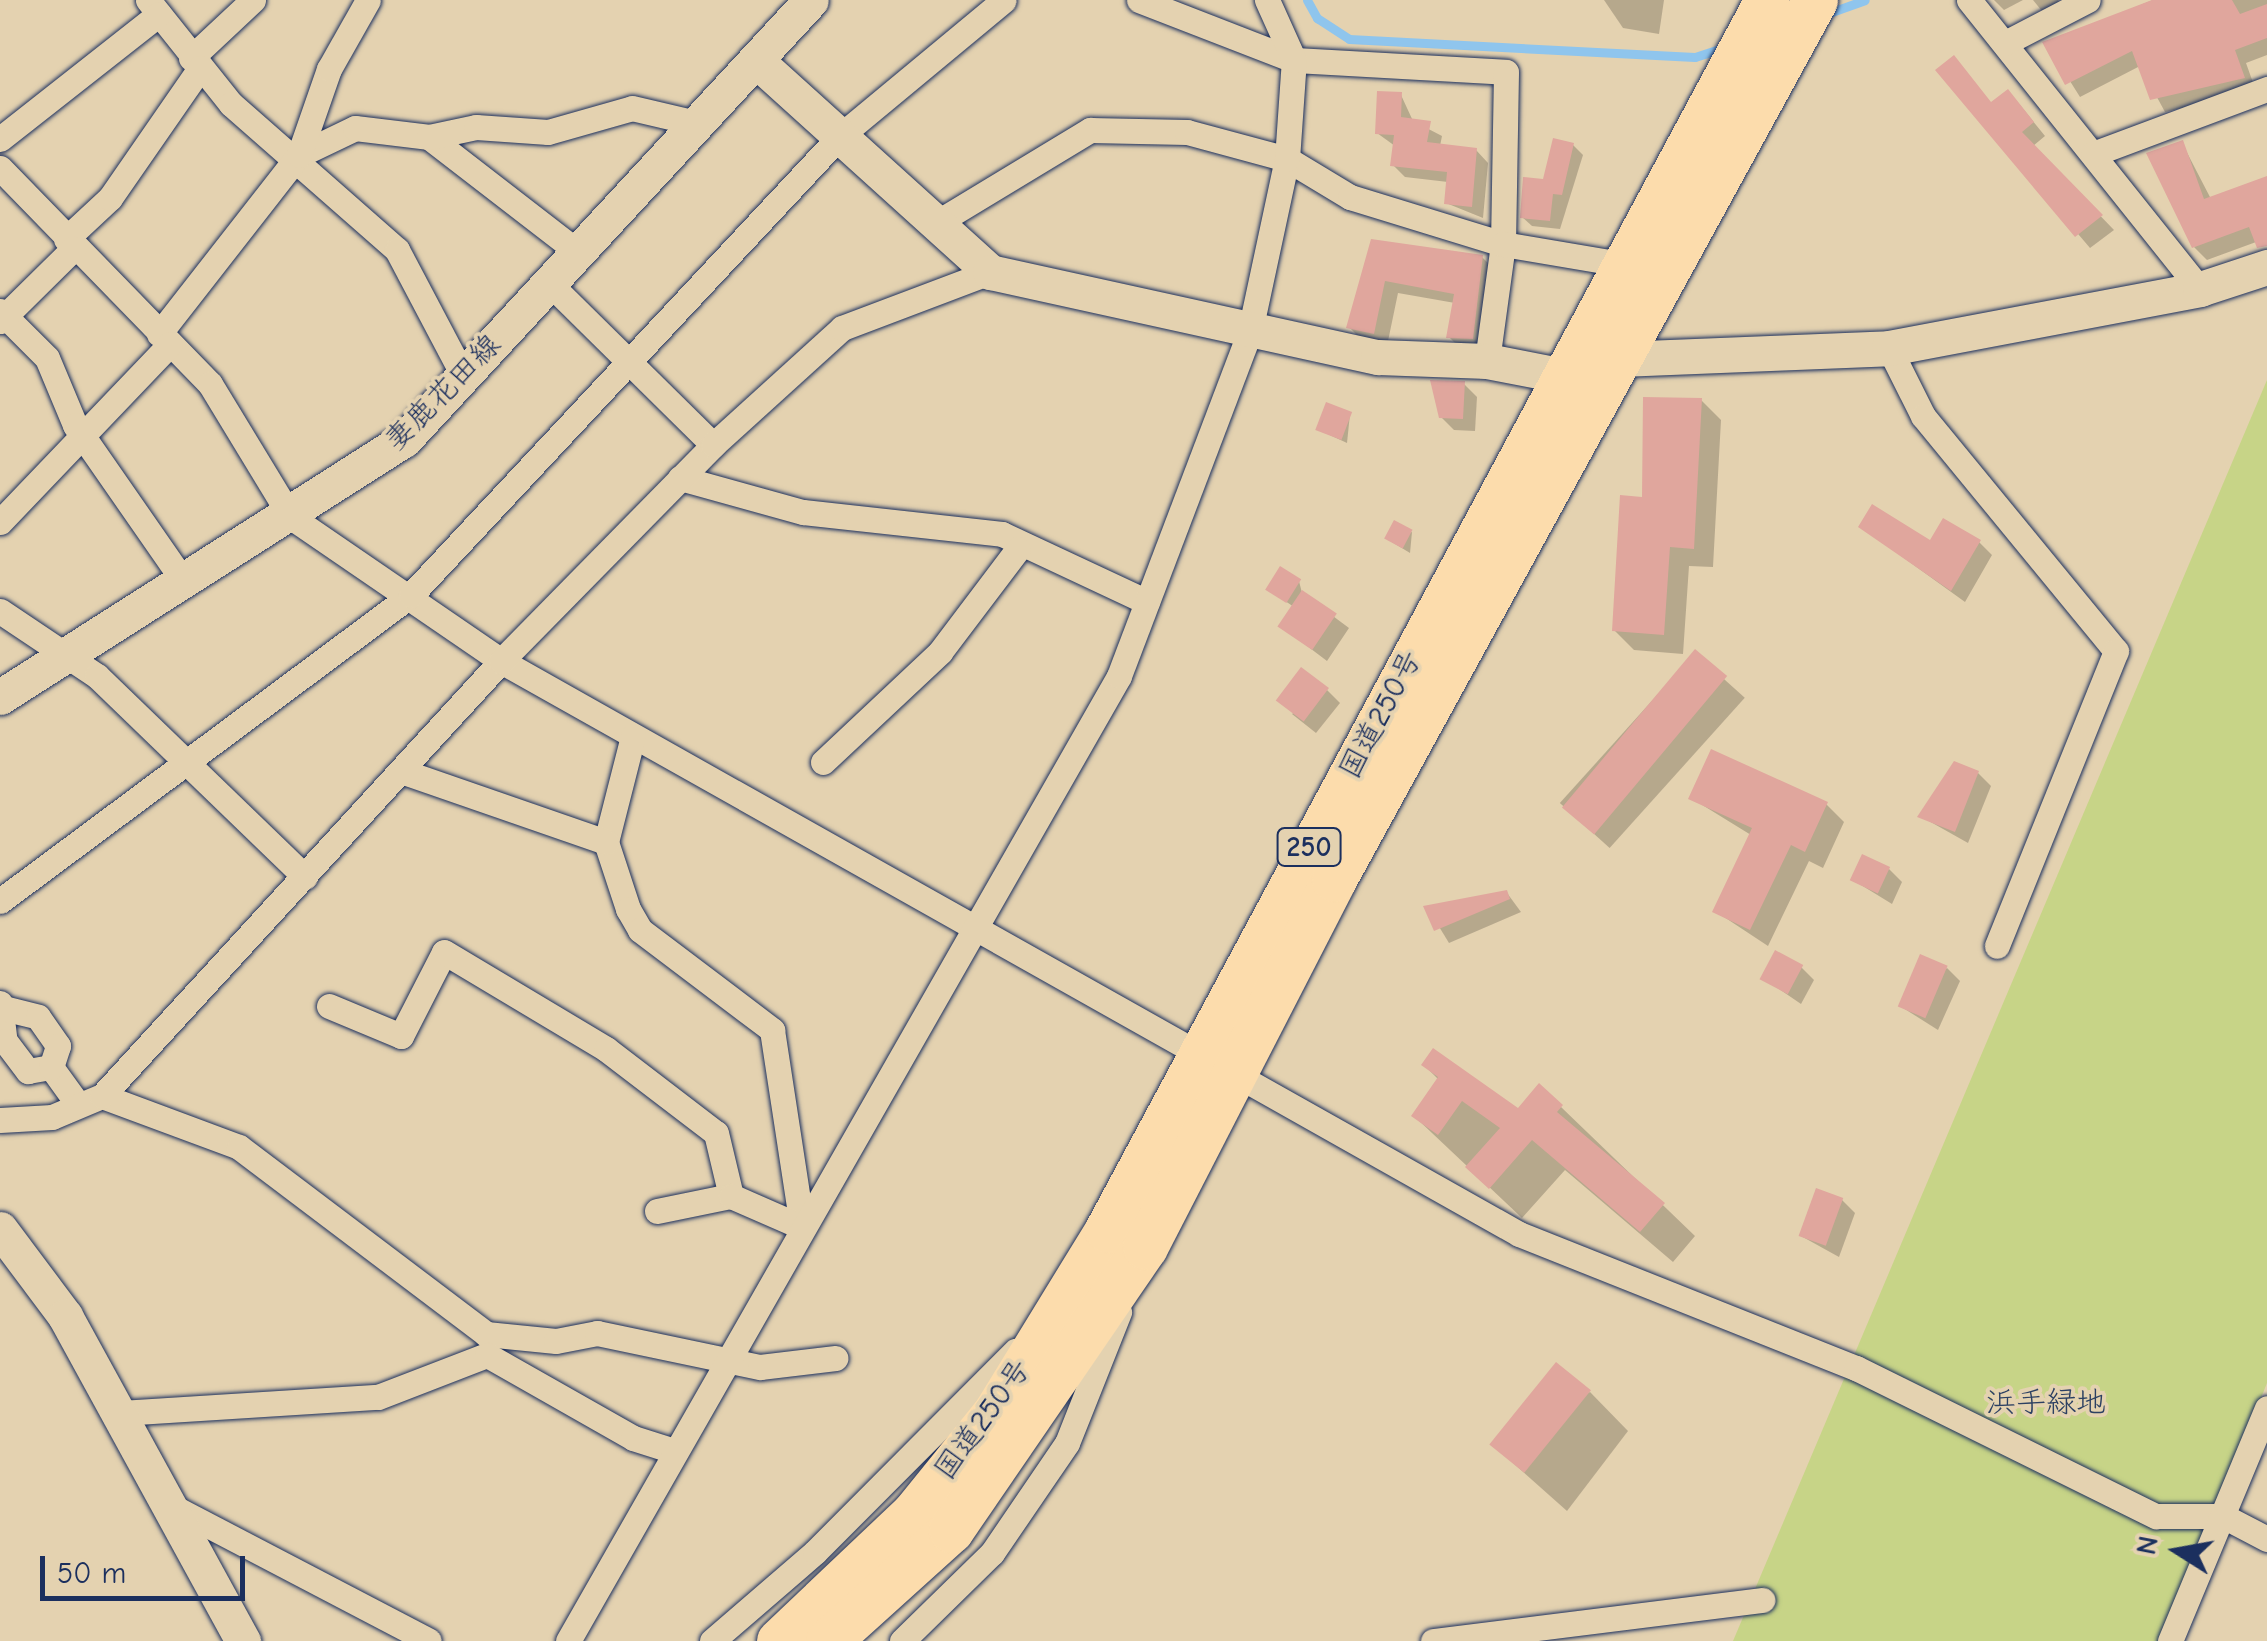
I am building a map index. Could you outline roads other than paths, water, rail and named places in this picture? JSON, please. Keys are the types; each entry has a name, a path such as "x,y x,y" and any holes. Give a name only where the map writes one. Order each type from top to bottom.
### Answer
{"highway":[{"name":"国道250号","path":"828,1641 950,1530 1146,1247 1214,1066 1621,264 1767,0"},
{"name":"国道250号","path":"778,1641 914,1514 995,1413 1214,1066 1620,359 1816,0"}],"street":[{"path":"184,582 88,438 46,358 2,316 110,198 196,63 253,0"},
{"path":"0,522 88,438 299,155 329,70 368,0"},
{"name":"妻鹿花田線","path":"0,697 291,517 404,440 759,63 811,0"},
{"path":"0,902 411,595 624,359 839,138 1004,0"},
{"path":"1139,0 1294,60 1506,72 1504,244 1487,361"},
{"path":"568,1641 971,929 1119,676 1250,332 1288,159 1294,60 1267,0"},
{"path":"1969,0 2200,289"},
{"path":"2006,43 2088,0"},
{"path":"0,139 153,7 196,63 397,250 464,377"},
{"path":"759,63 933,225 990,272 1378,357 1487,361 1564,376 1620,359 1889,348 2200,289 2267,268"},
{"path":"2093,154 2267,90"},
{"path":"299,155 355,128 429,136 476,127 548,132 632,108 700,124"},
{"path":"933,225 1090,130 1187,132 1288,159 1350,197 1504,244 1621,264"},
{"path":"429,136 579,253"},
{"path":"0,168 210,384 291,517 411,595 501,661 1214,1066 1519,1234 1856,1368 2156,1516 2223,1516 2267,1539"},
{"path":"0,1120 52,1118 90,1100 305,876 501,661 713,445 842,328 990,272"},
{"path":"550,284 713,445"},
{"path":"1889,348 1923,416 2116,651 1997,946"},
{"path":"680,478 803,512 1002,534 1018,549 1147,602"},
{"path":"823,762 940,652 1018,549"},
{"path":"0,612 66,654 305,876"},
{"path":"633,736 606,842 640,930 772,1030 802,1227"},
{"path":"401,771 606,842"},
{"path":"329,1006 401,1036 444,952 606,1049 716,1132 731,1196"},
{"path":"2,1005 38,1017 58,1046 51,1067 28,1071 5,1040 2,1005"},
{"path":"51,1067 90,1100 250,1154 486,1334 556,1342 597,1332 790,1368 835,1358"},
{"path":"657,1211 731,1196 802,1227"},
{"path":"0,1229 121,1413 176,1509 243,1641"},
{"path":"902,1641 992,1553 1067,1443 1146,1247"},
{"path":"712,1641 815,1552 1061,1305"},
{"path":"121,1413 363,1399 487,1355 633,1438 674,1450"},
{"path":"2170,1641 2267,1408"},
{"path":"176,1509 429,1641"},
{"path":"1432,1641 1762,1600"}],"waterway":[{"path":"1307,0 1317,18 1349,39 1695,57 1725,47"},
{"path":"1826,14 1865,0"}],"park label":[{"name":"浜手緑地","path":"2046,1403"}]}
